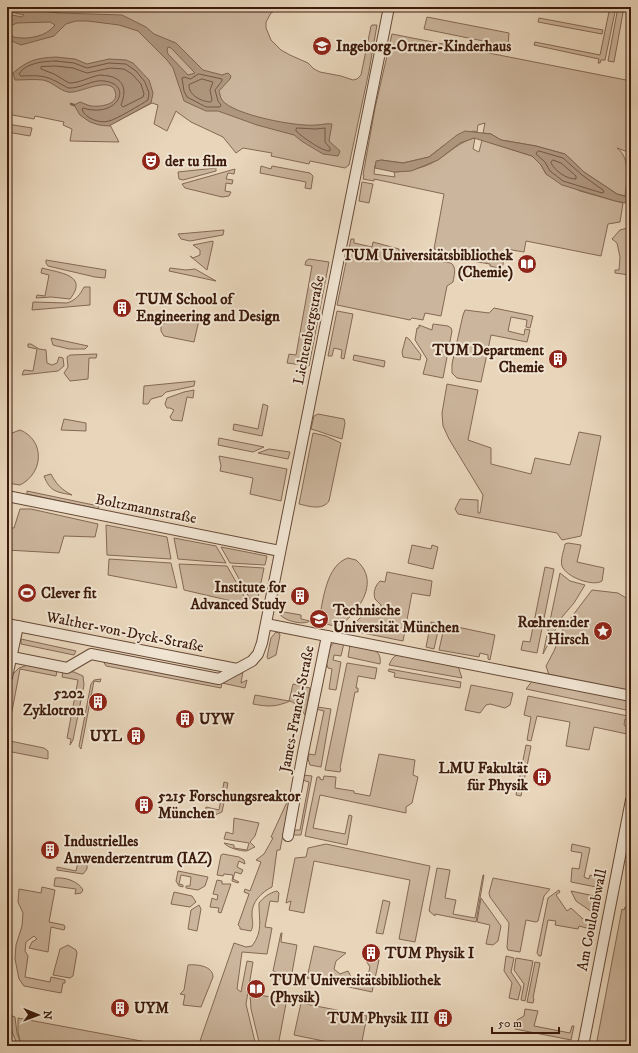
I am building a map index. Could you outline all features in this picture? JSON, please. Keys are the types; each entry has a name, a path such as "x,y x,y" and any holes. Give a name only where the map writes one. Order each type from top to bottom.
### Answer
{"street":[{"name":"Lichtenbergstraße","path":"256,657 260,650 266,624 389,7"},
{"name":"Boltzmannstraße","path":"7,496 280,551"},
{"name":"Walther-von-Dyck-Straße","path":"7,624 237,669"},
{"path":"266,624 631,696"},
{"path":"7,677 9,657 18,626"},
{"name":"James-Franck-Straße","path":"288,836 327,636"},
{"name":"Walther-von-Dyck-Straße","path":"9,657 67,668 90,654 219,679 248,664 256,657"},
{"name":"Am Coulombwall","path":"583,1046 631,800"}],"shaded area":[{"path":"7,7 281,7 271,13 266,22 266,28 271,40 281,50 308,63 320,72 353,80 357,79 361,75 371,26 377,25 349,165 345,168 310,161 309,164 271,156 272,153 243,148 236,153 223,137 191,122 176,111 167,131 154,124 158,105 152,103 110,125 119,142 70,141 72,129 63,125 64,122 35,116 34,119 7,114"},
{"path":"610,7 616,7 605,60 601,60 600,63 598,63 599,59 534,45 535,42 600,55"},
{"path":"618,7 624,7 614,62 608,61"},
{"path":"427,17 509,33 508,46 424,29"},
{"path":"539,18 603,30 602,34 538,22"},
{"path":"392,34 631,81 631,153 617,148 624,158 627,170 625,196 617,194 584,172 565,154 536,146 501,140 491,134 483,133 485,123 478,125 477,132 473,131 443,146 429,157 403,163 381,160 375,165 374,174 395,177 394,172 412,170 428,165 460,144 474,138 473,149 479,152 482,140 532,156 541,165 546,174 580,191 623,203 620,222 608,224 601,256 526,241 524,252 506,249 502,269 490,266 490,264 466,260 434,249 444,194 374,179 374,181 363,179 375,108"},
{"path":"7,124 32,128 30,136 7,132"},
{"path":"261,166 271,169 272,166 310,173 313,176 311,189 305,188 306,182 260,173"},
{"path":"216,168 216,171 183,180 179,179 178,172"},
{"path":"235,169 234,174 228,173 226,179 233,180 232,184 226,183 225,191 231,192 229,196 222,197 185,188 182,184"},
{"path":"362,182 373,184 369,203 359,201"},
{"path":"631,227 630,275 615,273 615,270 619,270 620,257 617,243 612,239 620,230"},
{"path":"224,230 223,235 190,241 181,239 178,234"},
{"path":"351,239 354,239 354,243 372,247 373,242 399,249 399,254 404,256 405,252 416,254 416,257 451,263 455,269 453,282 447,286 441,316 425,313 423,320 412,318 410,320 337,305"},
{"path":"213,241 207,270 190,256 193,258 200,255 200,250 193,245"},
{"path":"309,259 329,262 309,366 287,363 289,354 296,355 312,266 305,265 306,261"},
{"path":"46,260 106,270 105,278 48,266"},
{"path":"42,268 70,276 74,280 76,285 75,291 70,299 51,297 36,298 37,295 45,296 49,275 41,273"},
{"path":"170,268 186,270 195,269 216,281 169,271"},
{"path":"84,287 90,287 90,305 32,310 33,302 70,302 77,297"},
{"path":"494,308 533,316 530,328 526,327 527,320 511,317 508,331 524,335 525,329 530,330 527,342 491,335 481,382 457,378 452,373 452,364 465,310 489,313"},
{"path":"337,311 353,314 344,359 341,358 342,350 334,348 332,356 328,356"},
{"path":"199,320 194,342 164,336 161,331 161,325 167,322"},
{"path":"433,324 448,326 452,331 443,378 423,374 427,359 415,340 419,325 432,330"},
{"path":"406,337 421,355 420,360 403,357 402,352"},
{"path":"51,338 88,346 85,349 69,349 53,345"},
{"path":"28,344 31,344 39,349 46,350 47,363 52,365 57,363 59,357 63,358 64,366 58,371 22,375 24,370 33,371 37,349 28,347"},
{"path":"97,354 96,358 89,358 88,379 70,381 64,373 68,367 67,357 70,355"},
{"path":"354,355 385,361 384,367 353,360"},
{"path":"195,381 194,386 166,392 162,396 151,399 148,404 143,404 144,386"},
{"path":"447,384 478,390 468,440 491,448 491,464 531,474 535,458 570,465 579,432 601,436 581,536 562,540 557,533 458,514 455,509 460,499 478,500 478,513 480,513 483,495 449,439 443,426 442,413"},
{"path":"194,390 193,398 187,397 182,421 172,420 170,417 174,410 167,408 165,404 167,398"},
{"path":"263,404 268,406 262,436 233,430 234,424 258,429"},
{"path":"318,414 344,419 345,423 342,439 311,429 314,416"},
{"path":"64,419 86,423 86,431 61,430"},
{"path":"20,430 34,441 38,457 34,473 28,480 20,485 7,483 7,452 12,433"},
{"path":"313,433 326,436 341,443 329,501 323,506 319,507 299,504"},
{"path":"219,438 264,447 253,452 218,445"},
{"path":"269,449 290,452 288,459 258,453"},
{"path":"219,456 287,469 281,501 250,494 253,478 220,471 221,466"},
{"path":"51,474 55,481 65,491 72,495 58,492 49,485 44,476"},
{"path":"27,491 99,506 98,509 27,494"},
{"path":"20,509 31,509 98,524 95,537 64,536 59,553 7,550 7,528 14,528"},
{"path":"106,525 167,537 171,559 107,555"},
{"path":"174,538 216,546 226,563 178,559"},
{"path":"565,544 581,545 577,562 604,568 602,581 598,583 586,582 574,577 564,570 562,566 562,558"},
{"path":"412,545 431,549 432,545 438,547 433,569 408,563"},
{"path":"221,547 267,556 265,565 230,563"},
{"path":"348,558 356,560 362,567 366,574 367,588 365,595 352,615 342,624 332,626 319,620 324,594 330,576 335,568"},
{"path":"109,559 171,563 177,588 108,575"},
{"path":"179,564 227,566 249,605 184,590"},
{"path":"232,566 264,568 257,602 251,601"},
{"path":"545,567 554,569 537,653 521,650 523,641 530,642"},
{"path":"387,572 432,581 430,596 412,593 403,641 353,631 356,622 365,613 381,608 381,605 375,599 374,592 380,581 385,582"},
{"path":"560,573 570,581 585,585 574,603 562,617 543,654"},
{"path":"592,590 618,593 631,601 631,691 549,675 546,666 564,627"},
{"path":"278,611 301,615 301,619 310,621 302,623 292,621 283,617"},
{"path":"431,622 437,623 435,631 438,631 434,649 426,647"},
{"path":"448,625 495,635 490,660 488,659 488,655 480,653 479,657 439,650 443,632 446,632"},
{"path":"276,632 280,635 276,655 268,659 267,657 271,638"},
{"path":"21,639 76,651 74,655 21,644"},
{"path":"335,642 344,643 341,656 334,655 333,660 341,662 336,690 329,689 332,669 328,668 326,662 330,647"},
{"path":"350,645 371,648 378,654 380,664 348,657"},
{"path":"400,654 458,666 462,678 389,665 393,658"},
{"path":"103,661 222,681 234,677 243,671 241,683 247,680 245,688 222,683 221,688 106,666"},
{"path":"347,663 377,668 375,679 358,676 356,688 358,688 358,692 355,692 340,772 325,770"},
{"path":"28,665 57,671 56,676 20,669 9,727 12,728 10,736 7,735 7,698 12,675 19,668"},
{"path":"389,669 461,682 460,688 394,677 395,673 388,671"},
{"path":"63,671 74,672 83,676 84,685 73,740 70,745 71,739 67,738 78,680 62,677"},
{"path":"101,679 100,682 94,681 81,749 79,746 91,684 94,680"},
{"path":"533,680 631,701 631,711 526,689"},
{"path":"293,684 310,688 305,715 299,706 290,701 272,706 253,704 255,695 289,701"},
{"path":"471,685 513,693 510,705 505,708 490,704 486,705 480,713 465,710"},
{"path":"528,696 628,716 630,720 625,719 624,725 628,727 627,734 594,727 589,750 566,746 570,722 537,716 531,741 527,740 531,717 524,715"},
{"path":"317,707 331,709 321,767 310,765 308,759 309,754 315,755 324,711 316,709"},
{"path":"10,741 44,748 48,751 48,759 7,751 7,743 10,743"},
{"path":"526,745 531,746 521,796 516,795"},
{"path":"379,754 415,760 413,775 418,777 412,803 406,807 406,813 320,795 313,828 345,834 349,815 352,816 347,845 305,836 317,777 320,777 320,779 323,780 324,776 336,777 335,788 354,791 354,793 370,796"},
{"path":"303,775 312,776 301,835 293,835 295,830 300,830 309,782 302,780"},
{"path":"224,782 228,783 222,812 215,815 205,813 206,807 219,810"},
{"path":"290,799 280,850 277,850 272,887 258,898 253,906 253,925 251,931 240,929 238,925 249,894 244,892 245,889 250,891 261,862 256,860 264,854 273,838 271,837 287,802"},
{"path":"234,818 259,823 255,836 250,842 255,847 247,851 243,851 231,848 224,843 234,845 234,848 247,850 249,843 224,839 226,832 233,834"},
{"path":"326,844 430,866 415,942 399,939 410,880 314,861 304,913 289,910 291,901 286,903 295,858 306,857 308,848"},
{"path":"572,844 590,848 584,877 589,879 590,875 603,879 601,888 571,882 572,868 579,869 582,853 571,851"},
{"path":"223,854 239,857 244,860 245,864 239,861 237,867 243,870 241,874 235,872 233,879 239,882 238,883 232,881 233,875 217,875 221,855"},
{"path":"78,862 87,863 87,869 83,874 57,870 57,867 76,871"},
{"path":"437,868 450,870 445,898 456,900 453,914 475,918 484,875 476,922 435,914 435,916 429,911"},
{"path":"178,871 208,877 205,886 198,890 186,888 186,886 190,886 191,877 181,875 179,884 183,885 183,887 179,886 176,881"},
{"path":"55,878 71,880 78,884 83,890 81,893 75,894 76,889 54,886"},
{"path":"493,878 550,889 544,896 538,921 526,920 520,952 508,950 509,923 490,897 489,893"},
{"path":"217,880 222,881 222,884 231,884 221,913 218,912 219,908 210,907 212,898 217,900 218,895 213,894"},
{"path":"42,887 55,890 49,922 64,925 65,927 64,930 51,927 48,952 29,948 32,942 37,939 34,936 26,942 25,951 28,956 25,977 50,982 51,977 65,980 61,993 24,986 19,979 15,959 16,945 22,926 23,913 18,902 19,889 41,893"},
{"path":"559,890 560,892 556,895 567,911 571,908 583,919 585,918 590,923 590,929 579,926 578,929 555,925 556,921 548,920 541,956 539,956 537,953 548,898"},
{"path":"277,891 279,893 278,902 270,901 265,927 272,928 267,954 242,952 237,989 241,992 247,961 253,962 246,1004 256,1046 206,1046 207,1045 200,1041 234,943 246,947 252,946 259,931 259,903 267,896"},
{"path":"571,891 599,897 595,914 576,901"},
{"path":"174,892 192,896 196,902 190,907 171,904"},
{"path":"481,898 501,926 498,941 493,945 486,944 490,925 477,922"},
{"path":"383,900 390,902 383,934 376,933"},
{"path":"199,905 201,909 197,931 188,929 191,910"},
{"path":"625,907 631,908 631,1046 596,1046 622,909 624,910"},
{"path":"281,933 281,942 297,945 290,984 284,983 284,980 279,979 280,974 278,974 276,982 276,972 273,971"},
{"path":"68,945 76,950 77,953 73,976 70,978 53,975 60,949"},
{"path":"314,946 346,953 336,961 334,969 340,974 348,971 354,982 367,980 370,967 363,956 379,960 372,992 307,978"},
{"path":"506,956 514,958 511,972 521,987 518,1000 509,998 512,983 504,971"},
{"path":"516,958 533,961 525,1001 521,1000 524,984 514,970"},
{"path":"535,962 540,963 533,1003 527,1002"},
{"path":"188,965 204,966 212,973 213,977 201,1007 183,1005 185,995 180,994 184,990"},
{"path":"273,990 288,993 278,1046 260,1046 251,1009 250,994 272,997"},
{"path":"7,993 12,1016 15,1017 17,1033 20,1041 18,1032 18,1018 168,1046 18,1046 7,1020"},
{"path":"301,1003 367,1016 361,1046 348,1046 294,1035"},
{"path":"525,1009 538,1011 534,1026 570,1033 572,1026 574,1026 571,1040 515,1029 517,1020 524,1016"}],"water":[{"path":"7,7 59,13 122,15 146,27 154,34 176,43 203,70 222,75 228,73 231,76 230,79 219,91 221,98 228,105 239,111 266,119 295,124 332,124 329,141 340,151 338,156 323,154 294,135 257,125 218,111 206,111 184,101 173,68 138,31 119,25 76,21 66,24 54,36 21,45 7,39 7,17 12,15 22,17 24,15 7,11","holes":["50,22 55,25 47,32 36,37 13,37 8,30 10,26 17,23","168,47 171,48 195,73 188,75 168,54"]},
{"path":"56,57 75,59 87,64 109,59 126,60 133,63 149,80 153,93 151,103 109,126 99,125 90,122 80,115 74,105 80,102 91,106 108,104 115,99 116,96 112,87 102,85 69,92 43,80 15,80 13,73 28,62 43,58"},
{"path":"465,131 491,134 501,140 536,146 565,154 584,172 617,194 631,198 631,204 615,201 562,185 546,174 541,165 532,156 474,138 460,143 438,160 411,171 394,172 375,168 376,161 381,160 403,163 429,157 457,135"}],"place":[{"name":"Ingeborg-Ortner-Kinderhaus","path":"322,46"},
{"name":"der tu film","path":"151,161"},
{"name":"TUM Universitätsbibliothek (Chemie)","path":"527,264"},
{"name":"TUM School of Engineering and Design","path":"122,308"},
{"name":"TUM Department Chemie","path":"558,359"},
{"name":"Clever fit","path":"27,593"},
{"name":"Institute for Advanced Study","path":"300,596"},
{"name":"Technische Universität München","path":"319,619"},
{"name":"Rœhren:der Hirsch","path":"603,631"},
{"name":"5202 Zyklotron","path":"98,702"},
{"name":"UYW","path":"185,719"},
{"name":"UYL","path":"136,736"},
{"name":"LMU Fakultät für Physik","path":"542,777"},
{"name":"5215 Forschungsreaktor München","path":"144,805"},
{"name":"Industrielles Anwenderzentrum (IAZ)","path":"50,850"},
{"name":"TUM Physik I","path":"371,953"},
{"name":"TUM Universitätsbibliothek (Physik)","path":"256,989"},
{"name":"UYM","path":"120,1008"},
{"name":"TUM Physik III","path":"443,1018"}]}
